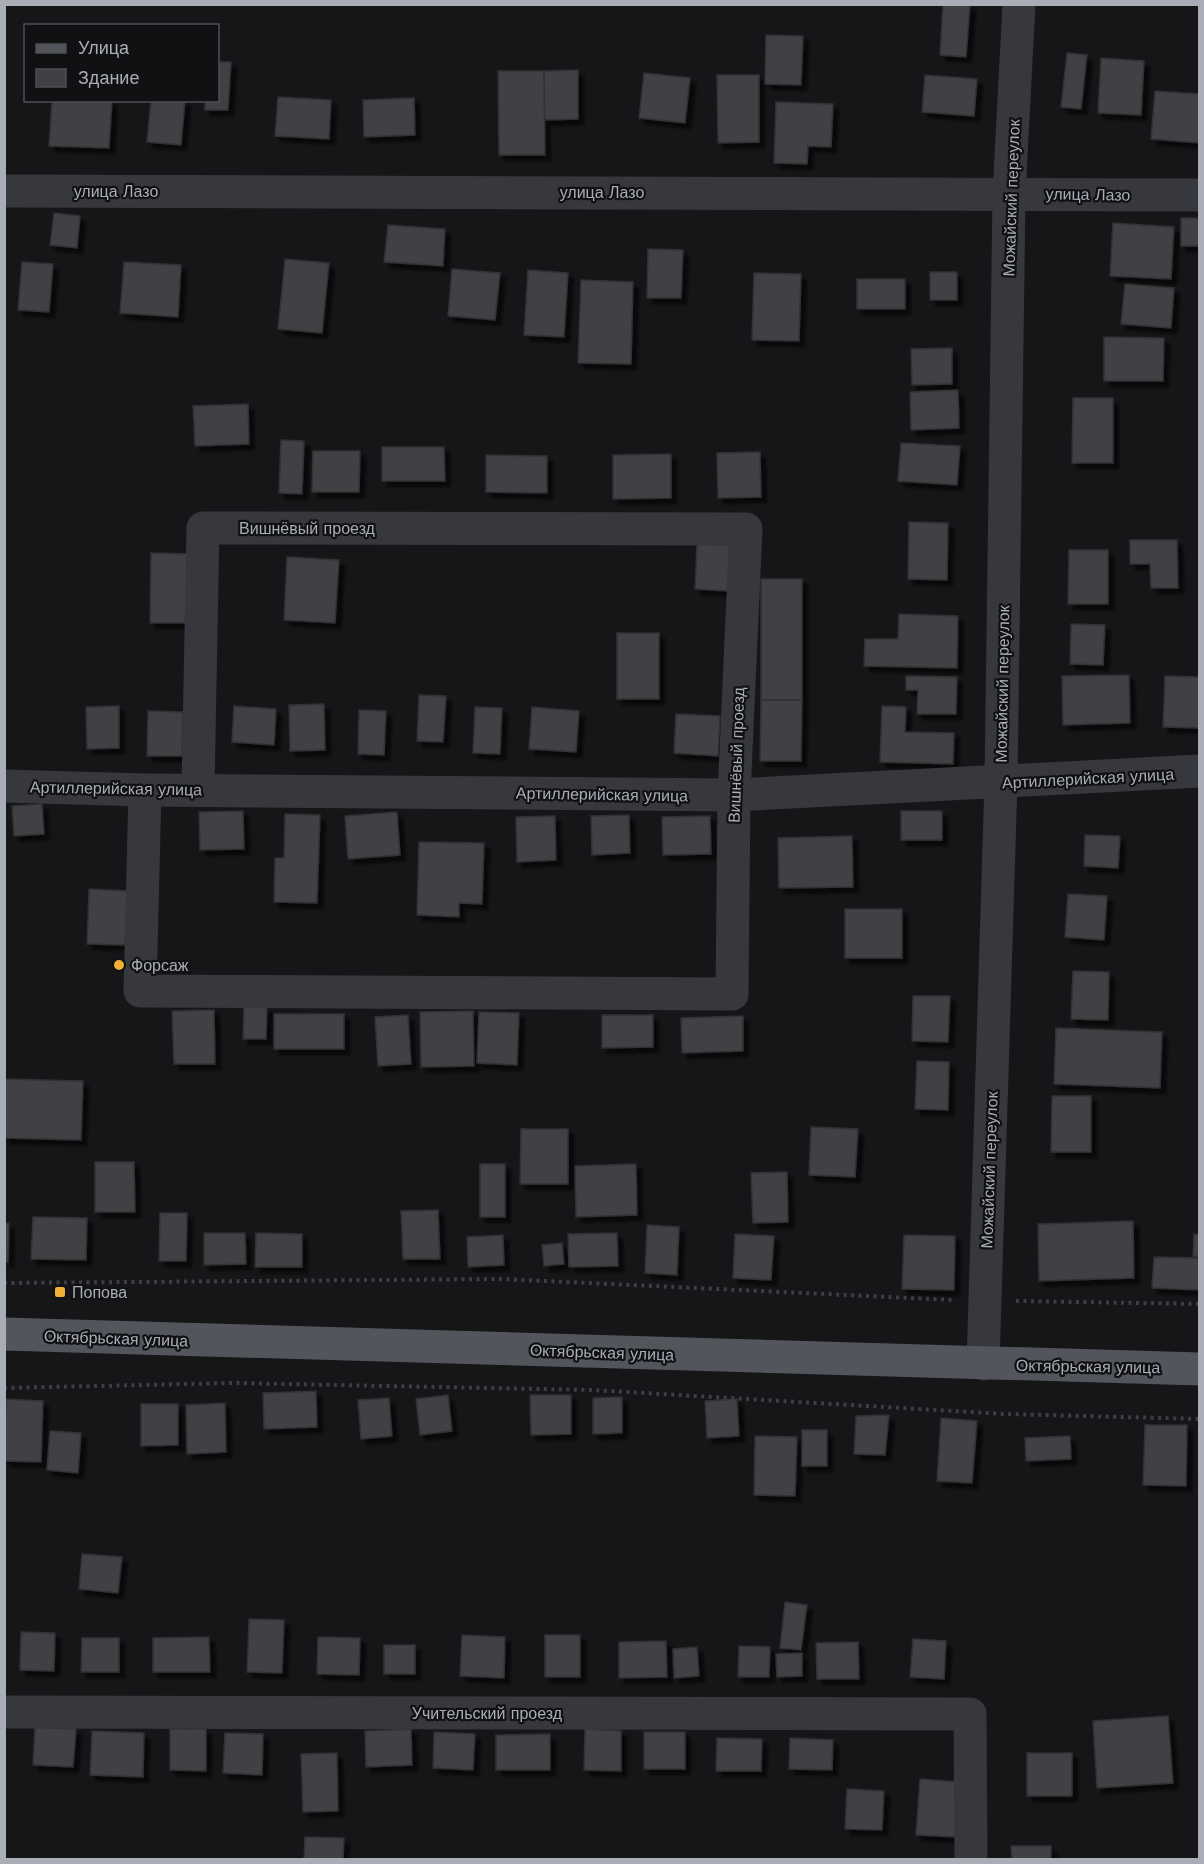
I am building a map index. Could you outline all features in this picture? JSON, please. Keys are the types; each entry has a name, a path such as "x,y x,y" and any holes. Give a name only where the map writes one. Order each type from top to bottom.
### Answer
{"main road":[{"name":"Октябрьская улица","path":"4,1334 1200,1369"}],"street":[{"name":"Можайский переулок","path":"983,1364 1001,782 1009,194 1019,4"},
{"name":"улица Лазо","path":"4,191 1200,195"},
{"name":"Вишнёвый проезд","path":"145,790 140,991 732,994 734,795 746,529 203,528 198,789"},
{"name":"Артиллерийская улица","path":"4,786 145,790 734,795 1200,771"},
{"name":"Учительский проезд","path":"4,1712 970,1714 971,1860"}],"path":[{"path":"4,1282 502,1279 985,1301 1200,1304"},
{"path":"4,1388 234,1383 592,1390 1005,1414 1200,1419"}],"building":[{"path":"943,4 970,5 966,57 940,55"},
{"path":"766,35 803,36 801,85 765,84"},
{"path":"1067,53 1087,55 1081,109 1061,107"},
{"path":"1101,58 1144,61 1141,115 1098,113"},
{"path":"219,62 231,62 228,110 205,110 205,102 219,102"},
{"path":"578,70 578,119 544,120 544,71"},
{"path":"498,71 544,71 545,155 499,155"},
{"path":"644,73 690,78 685,123 639,118"},
{"path":"717,75 759,75 759,142 718,143"},
{"path":"925,75 977,79 974,116 922,112"},
{"path":"1155,91 1200,94 1200,143 1151,139"},
{"path":"278,97 331,100 329,139 275,136"},
{"path":"414,98 415,135 364,137 363,100"},
{"path":"52,102 112,102 109,148 49,146"},
{"path":"151,102 185,102 181,145 147,142"},
{"path":"776,102 833,104 831,147 808,146 807,164 774,163"},
{"path":"54,213 80,216 77,248 50,245"},
{"path":"1181,218 1200,218 1200,246 1181,246"},
{"path":"1113,223 1174,227 1171,279 1110,276"},
{"path":"388,225 445,229 443,266 384,262"},
{"path":"648,249 683,250 681,298 647,298"},
{"path":"285,259 329,263 322,333 278,329"},
{"path":"22,262 53,264 49,312 18,310"},
{"path":"124,262 181,265 178,317 120,313"},
{"path":"452,269 500,273 495,320 448,316"},
{"path":"528,270 568,273 564,337 524,335"},
{"path":"930,272 957,272 957,300 930,300"},
{"path":"754,273 801,274 799,341 752,340"},
{"path":"857,279 905,279 905,309 857,309"},
{"path":"581,280 633,282 631,364 578,363"},
{"path":"1125,284 1174,288 1171,328 1121,324"},
{"path":"1104,337 1164,338 1163,381 1104,381"},
{"path":"952,348 952,384 912,385 911,349"},
{"path":"958,390 959,428 911,430 910,392"},
{"path":"1073,398 1113,398 1113,463 1072,463"},
{"path":"248,404 249,444 195,446 193,406"},
{"path":"281,440 304,441 302,494 279,493"},
{"path":"901,443 960,446 957,485 898,481"},
{"path":"382,447 444,447 445,481 382,481"},
{"path":"313,451 360,451 359,492 312,492"},
{"path":"760,452 761,497 718,498 717,453"},
{"path":"671,454 671,498 613,499 613,455"},
{"path":"486,455 547,456 547,493 486,492"},
{"path":"909,522 948,523 947,580 908,579"},
{"path":"1130,540 1177,540 1178,588 1151,588 1150,564 1130,564"},
{"path":"697,544 731,545 728,591 695,589"},
{"path":"1069,550 1108,550 1108,604 1068,604"},
{"path":"151,553 192,554 190,623 150,623"},
{"path":"287,557 339,560 335,623 284,620"},
{"path":"761,579 802,579 802,700 761,700"},
{"path":"899,614 958,616 957,668 864,666 865,639 898,639"},
{"path":"1071,624 1105,625 1103,665 1070,664"},
{"path":"617,633 659,633 659,699 617,699"},
{"path":"1129,675 1130,723 1063,725 1062,676"},
{"path":"906,676 957,677 956,714 917,714 918,690 906,690"},
{"path":"1165,676 1200,677 1200,728 1163,727"},
{"path":"419,695 446,696 443,742 417,741"},
{"path":"761,700 802,700 801,761 760,761"},
{"path":"324,704 325,750 290,751 289,705"},
{"path":"119,706 119,748 87,749 86,707"},
{"path":"234,706 276,709 274,745 232,742"},
{"path":"882,706 906,707 905,732 954,733 953,764 880,762"},
{"path":"475,707 502,708 500,754 473,753"},
{"path":"532,707 579,711 576,752 529,749"},
{"path":"359,710 386,711 384,755 358,754"},
{"path":"148,711 183,712 182,756 147,756"},
{"path":"676,714 720,716 718,756 674,753"},
{"path":"42,804 44,834 14,836 12,806"},
{"path":"243,811 244,849 200,850 199,812"},
{"path":"901,811 942,811 942,840 901,840"},
{"path":"397,812 400,855 348,859 345,816"},
{"path":"285,814 320,815 317,903 274,902 275,858 284,858"},
{"path":"629,815 630,853 592,855 591,816"},
{"path":"555,816 556,860 517,862 516,817"},
{"path":"710,816 711,854 663,855 662,817"},
{"path":"1085,835 1120,836 1118,868 1084,866"},
{"path":"852,836 853,887 779,888 778,838"},
{"path":"419,842 484,843 482,904 459,903 459,917 417,915"},
{"path":"89,889 128,891 125,945 87,944"},
{"path":"1068,894 1107,896 1104,940 1065,937"},
{"path":"845,909 902,909 902,958 845,958"},
{"path":"1073,971 1109,972 1108,1020 1071,1019"},
{"path":"913,996 950,996 948,1042 912,1041"},
{"path":"244,1007 267,1007 266,1039 243,1039"},
{"path":"214,1010 215,1064 174,1064 172,1011"},
{"path":"473,1011 474,1066 421,1067 420,1012"},
{"path":"479,1012 519,1013 517,1065 477,1063"},
{"path":"274,1014 344,1014 344,1049 274,1049"},
{"path":"408,1015 411,1064 378,1066 375,1017"},
{"path":"602,1015 653,1015 653,1047 602,1048"},
{"path":"743,1016 743,1051 682,1053 681,1018"},
{"path":"1056,1028 1162,1032 1160,1088 1054,1084"},
{"path":"917,1061 949,1062 948,1110 915,1109"},
{"path":"4,1079 83,1081 81,1140 4,1138"},
{"path":"1052,1096 1091,1096 1091,1152 1051,1152"},
{"path":"811,1127 858,1129 855,1177 809,1175"},
{"path":"521,1129 568,1129 568,1184 520,1184"},
{"path":"95,1162 134,1162 135,1212 95,1212"},
{"path":"480,1164 505,1164 505,1217 480,1217"},
{"path":"636,1164 637,1215 576,1217 575,1166"},
{"path":"787,1172 788,1222 753,1223 751,1173"},
{"path":"438,1210 440,1259 403,1259 401,1211"},
{"path":"160,1213 187,1213 186,1261 159,1261"},
{"path":"33,1217 87,1218 86,1260 31,1259"},
{"path":"1133,1221 1134,1278 1039,1281 1038,1224"},
{"path":"4,1223 9,1223 8,1262 4,1262"},
{"path":"647,1225 679,1227 677,1275 645,1273"},
{"path":"204,1233 245,1233 246,1264 204,1265"},
{"path":"256,1233 302,1234 302,1267 255,1267"},
{"path":"617,1233 618,1266 569,1267 568,1234"},
{"path":"735,1234 774,1236 771,1280 733,1278"},
{"path":"1194,1234 1200,1235 1200,1257 1193,1256"},
{"path":"503,1235 504,1265 468,1267 467,1237"},
{"path":"904,1235 955,1236 954,1290 902,1289"},
{"path":"562,1243 564,1264 544,1266 542,1245"},
{"path":"1154,1257 1200,1258 1200,1290 1152,1288"},
{"path":"316,1391 317,1427 264,1429 263,1393"},
{"path":"448,1395 452,1431 420,1435 416,1399"},
{"path":"530,1395 571,1395 571,1434 531,1435"},
{"path":"622,1397 622,1433 593,1434 593,1398"},
{"path":"389,1398 392,1436 361,1439 358,1400"},
{"path":"6,1399 43,1401 41,1462 4,1461"},
{"path":"737,1399 739,1436 707,1438 705,1401"},
{"path":"225,1403 226,1452 187,1454 186,1405"},
{"path":"141,1404 178,1404 178,1445 141,1446"},
{"path":"889,1415 885,1455 854,1454 856,1416"},
{"path":"941,1418 977,1421 972,1483 937,1481"},
{"path":"1145,1425 1187,1425 1186,1486 1143,1485"},
{"path":"802,1430 827,1430 827,1466 802,1466"},
{"path":"50,1431 81,1433 78,1473 47,1470"},
{"path":"755,1436 797,1437 795,1496 754,1495"},
{"path":"1070,1436 1071,1459 1026,1461 1025,1438"},
{"path":"82,1554 122,1557 118,1593 79,1589"},
{"path":"785,1602 807,1605 801,1650 780,1648"},
{"path":"249,1619 284,1620 282,1673 247,1672"},
{"path":"21,1632 55,1633 54,1671 20,1670"},
{"path":"462,1635 505,1637 504,1678 460,1676"},
{"path":"545,1635 580,1635 580,1677 545,1677"},
{"path":"209,1637 210,1672 153,1672 153,1638"},
{"path":"318,1637 360,1638 359,1675 317,1674"},
{"path":"82,1638 119,1638 119,1672 81,1672"},
{"path":"913,1639 946,1641 944,1679 910,1677"},
{"path":"666,1641 667,1677 619,1678 619,1642"},
{"path":"858,1642 859,1679 817,1679 816,1643"},
{"path":"384,1645 415,1645 415,1674 384,1674"},
{"path":"739,1646 770,1647 769,1677 738,1677"},
{"path":"697,1647 699,1676 674,1678 673,1649"},
{"path":"802,1653 802,1676 777,1677 776,1654"},
{"path":"1168,1716 1173,1783 1097,1788 1093,1721"},
{"path":"35,1727 76,1729 73,1767 33,1765"},
{"path":"170,1729 206,1729 206,1771 170,1770"},
{"path":"411,1729 412,1765 366,1767 365,1731"},
{"path":"585,1729 621,1731 621,1771 584,1770"},
{"path":"92,1731 144,1733 143,1777 90,1775"},
{"path":"434,1732 475,1734 473,1770 433,1768"},
{"path":"644,1732 685,1732 685,1769 644,1769"},
{"path":"225,1733 263,1734 262,1775 223,1773"},
{"path":"550,1734 550,1770 496,1770 496,1735"},
{"path":"717,1738 762,1739 761,1771 716,1771"},
{"path":"790,1738 833,1740 832,1770 789,1769"},
{"path":"337,1753 338,1811 303,1812 301,1754"},
{"path":"1027,1753 1072,1753 1072,1796 1027,1796"},
{"path":"920,1779 960,1782 956,1837 916,1835"},
{"path":"847,1789 884,1791 882,1830 845,1829"},
{"path":"305,1837 344,1838 343,1860 304,1860"},
{"path":"1011,1846 1051,1846 1051,1860 1012,1860"}],"place":[{"name":"Форсаж","path":"119,965"},
{"name":"Попова","path":"60,1292"}]}
